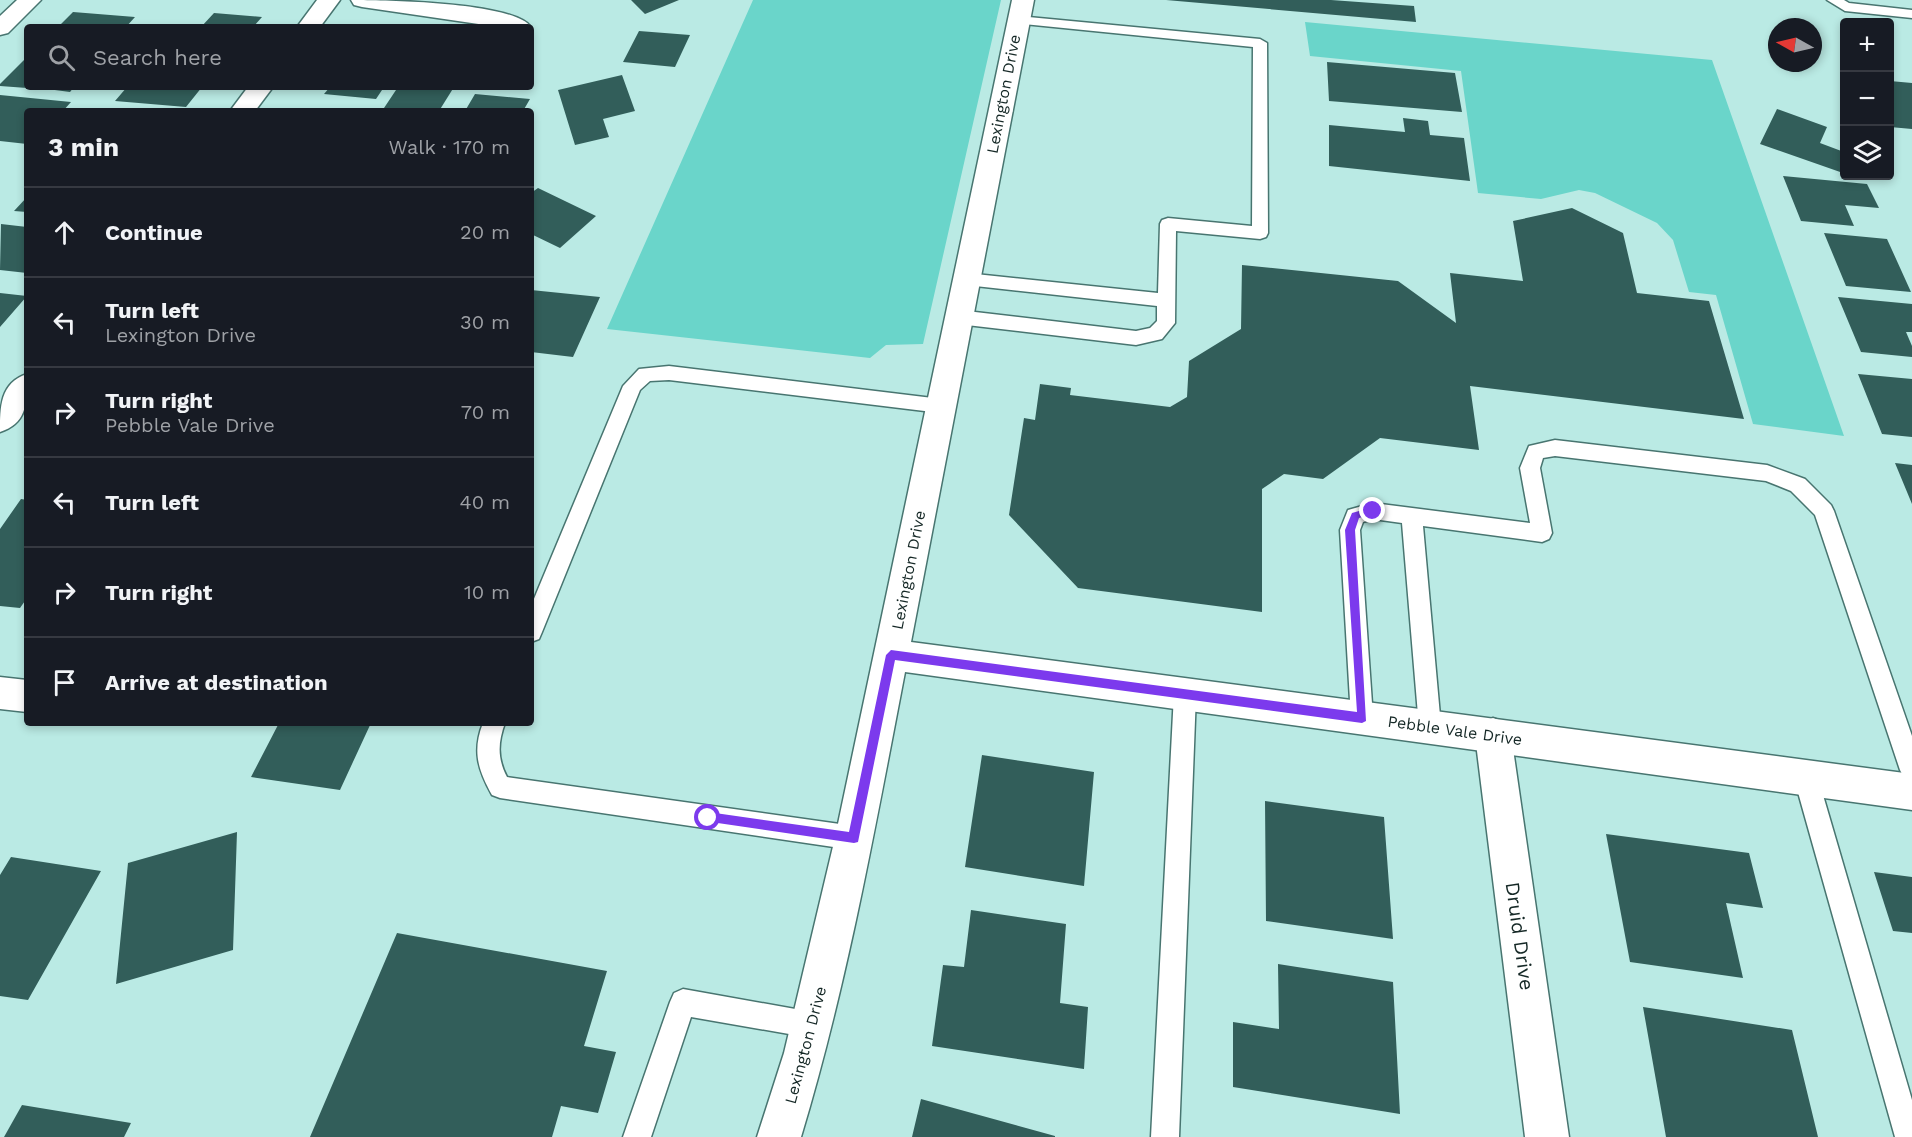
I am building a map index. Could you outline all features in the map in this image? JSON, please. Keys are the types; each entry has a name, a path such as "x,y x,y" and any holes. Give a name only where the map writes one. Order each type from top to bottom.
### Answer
{"street":[{"path":"0,28 30,0"},
{"path":"310,24 329,0"},
{"path":"362,0 485,17 509,24"},
{"name":"Lexington Drive","path":"779,1137 812,1025 854,838 1021,10"},
{"path":"244,108 259,90"},
{"path":"0,420 24,389"},
{"name":"Pebble Vale Drive","path":"891,655 1912,792"},
{"path":"0,693 24,696"},
{"name":"Druid Drive","path":"1493,735 1546,1137"}],"lane":[{"path":"1834,0 1845,7 1912,14"},
{"path":"958,317 1136,338 1156,334 1166,323 1168,224 1260,233 1260,42 1021,10"},
{"path":"966,279 1166,300"},
{"path":"534,625 632,386 646,374 669,373 940,406"},
{"path":"1362,718 1350,530 1356,516 1373,511 1542,533 1530,468 1536,452 1555,448 1767,473 1798,485 1824,511 1912,770"},
{"path":"1412,515 1430,727"},
{"path":"1165,1137 1185,694"},
{"path":"493,726 488,738 487,765 500,787 854,838"},
{"path":"1806,778 1909,1137"},
{"path":"637,1137 683,1002 812,1025"}],"shaded area":[{"path":"753,0 1001,0 923,344 886,345 870,358 607,329"},
{"path":"1305,22 1712,60 1844,436 1753,424 1716,295 1689,292 1673,240 1657,223 1595,193 1579,190 1541,199 1478,193 1461,71 1310,56"}],"building":[{"path":"631,0 679,0 645,14"},
{"path":"1166,0 1331,0 1414,6 1416,22"},
{"path":"73,12 135,17 129,24 61,24"},
{"path":"214,13 262,17 256,24 204,24"},
{"path":"639,31 690,35 675,67 623,62"},
{"path":"24,60 24,88 0,86"},
{"path":"1327,62 1455,73 1462,112 1329,101"},
{"path":"622,75 635,111 603,119 609,137 575,145 558,90"},
{"path":"1894,81 1912,83 1912,129 1894,127"},
{"path":"124,90 200,90 186,107 115,101"},
{"path":"327,90 382,90 376,99 324,94"},
{"path":"396,90 452,90 441,108 384,108"},
{"path":"475,94 530,99 525,108 467,108"},
{"path":"0,95 71,102 66,108 24,108 24,144 0,141"},
{"path":"1777,109 1827,127 1820,143 1840,150 1840,172 1760,144"},
{"path":"1403,118 1428,121 1430,135 1464,138 1470,181 1329,166 1329,125 1405,132"},
{"path":"1783,176 1867,184 1879,208 1845,205 1854,226 1801,221"},
{"path":"538,188 596,216 560,248 534,235 534,191"},
{"path":"24,200 24,212 14,211"},
{"path":"1572,208 1623,233 1637,293 1709,301 1744,419 1470,386 1479,450 1380,438 1323,479 1284,474 1262,489 1262,612 1078,588 1009,515 1024,418 1035,420 1040,384 1071,388 1070,395 1170,407 1187,397 1189,361 1241,329 1242,265 1398,281 1456,323 1450,273 1523,281 1513,221"},
{"path":"1,224 24,227 24,273 0,270"},
{"path":"1824,233 1887,239 1911,292 1846,286"},
{"path":"534,290 600,297 573,357 534,352"},
{"path":"0,293 24,296 24,299 0,327"},
{"path":"1838,297 1912,304 1912,332 1906,332 1912,346 1912,357 1861,352"},
{"path":"1858,374 1912,379 1912,437 1882,434"},
{"path":"1895,463 1912,465 1912,504"},
{"path":"21,499 24,500 24,602 20,608 0,606 0,529"},
{"path":"277,726 370,726 340,790 251,777"},
{"path":"982,755 1094,772 1084,886 965,867"},
{"path":"1265,801 1384,817 1393,939 1266,921"},
{"path":"237,832 233,950 116,984 128,863"},
{"path":"1606,834 1749,853 1763,908 1726,903 1743,978 1630,962"},
{"path":"11,857 101,871 28,1000 0,996 0,875"},
{"path":"1874,872 1912,877 1912,933 1893,931"},
{"path":"971,910 1066,924 1060,1003 1088,1007 1084,1069 932,1046 943,965 964,967"},
{"path":"397,933 607,971 584,1046 616,1052 598,1113 561,1106 552,1137 310,1137"},
{"path":"1278,964 1393,982 1400,1114 1233,1087 1233,1022 1279,1029"},
{"path":"1643,1007 1792,1030 1818,1137 1666,1137"},
{"path":"921,1099 1055,1136 1055,1137 912,1137"},
{"path":"22,1105 131,1123 124,1137 4,1137"}],"route":[{"path":"708,818 854,838 891,655 1362,718 1350,530 1356,516 1373,511"}]}
